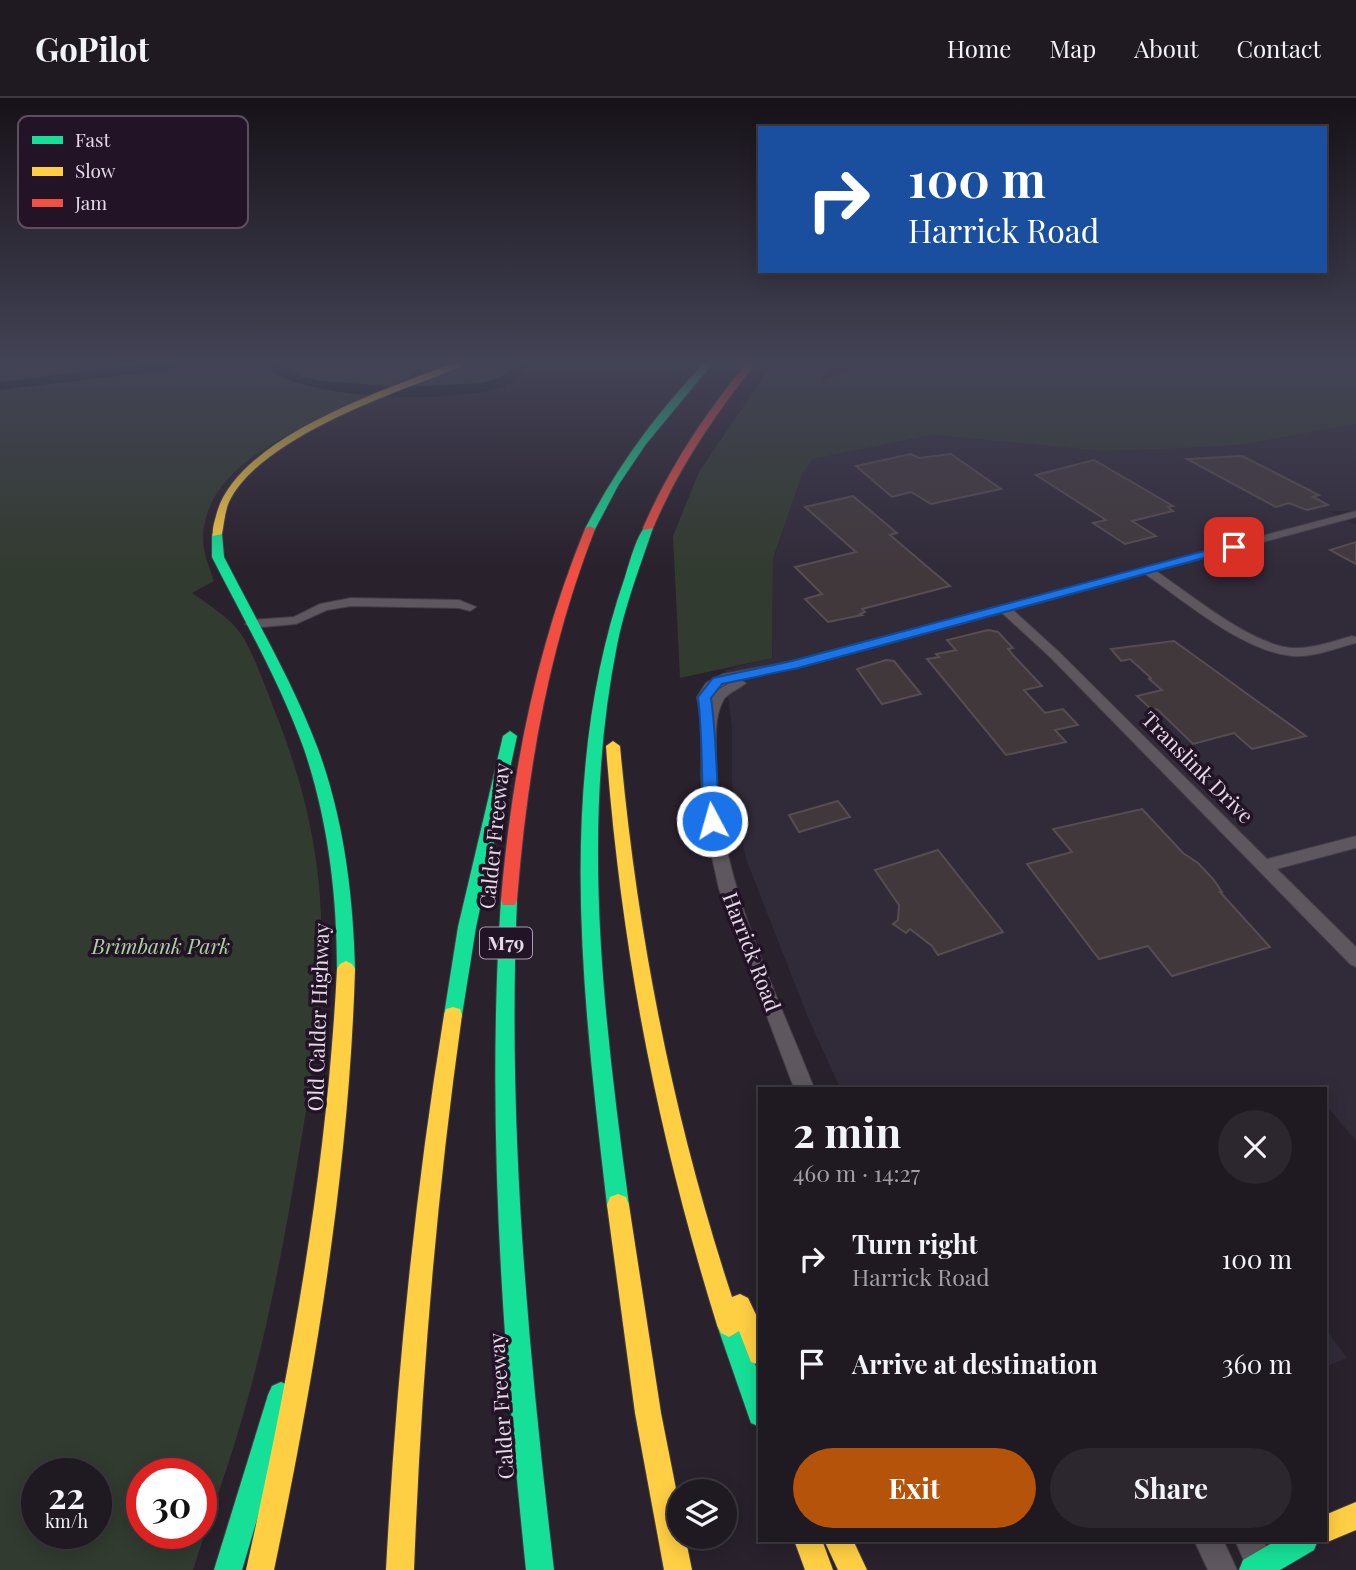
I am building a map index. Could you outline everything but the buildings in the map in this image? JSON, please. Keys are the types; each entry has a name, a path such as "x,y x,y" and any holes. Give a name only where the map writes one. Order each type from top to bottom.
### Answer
{"main road":[{"name":"Old Calder Highway","path":"260,1570 283,1464 341,1082 346,956 342,892 333,834 316,761 286,690 251,624 214,544 215,522 222,504 244,473 274,448 305,433"},
{"name":"Calder Freeway","path":"540,1570 528,1475 505,1115 504,992 517,801 542,669 573,570 607,494 648,433"},
{"path":"678,1570 626,1269 596,997 592,881 594,779 609,651 641,541 667,481 698,433"},
{"path":"522,690 567,569 607,494"},
{"path":"609,651 615,797 631,926 666,1109 692,1214 732,1339 758,1409"},
{"path":"400,1570 405,1446 440,1097 463,949 512,724"},
{"path":"666,1109 699,1201 758,1348"},
{"name":"Old Calder Highway","path":"228,1570 280,1400 316,1259"},
{"path":"1327,1528 1356,1516"},
{"path":"808,1542 819,1570"},
{"path":"839,1542 853,1570"},
{"path":"1257,1568 1301,1542"}],"street":[{"name":"Harrick Road","path":"804,1087 727,890 716,846 709,794 709,728 715,703 722,692 767,672 1305,527 1356,516"},
{"path":"1147,570 1252,644 1283,659 1298,660 1315,656 1354,640"},
{"path":"251,624 296,620 324,607 351,602 459,604 470,607"},
{"name":"Translink Drive","path":"1005,609 1045,645 1356,959"},
{"path":"1264,866 1356,842"},
{"path":"1209,1542 1223,1570"},
{"path":"1250,1542 1257,1568"}],"shaded area":[{"path":"1308,433 1356,433 1356,511 1329,511 1356,525 1356,1141 1327,1106 1327,1087 840,1087 807,1015 746,859 732,784 732,729 725,670 772,657 773,560 802,475 813,459 932,435 1103,451 1240,445"},
{"path":"1327,1331 1347,1358 1327,1366"}],"green space":[{"name":"Brimbank Park","path":"0,433 293,433 260,452 239,468 221,487 209,509 203,534 205,552 214,581 192,593 225,617 241,634 279,722 299,780 312,835 322,942 315,1049 285,1231 257,1364 217,1496 217,1458 126,1458 126,1549 200,1549 193,1570 0,1570"},
{"path":"726,433 1308,433 1240,445 1103,451 932,435 813,459 802,475 773,559 772,658 680,678 673,536 699,472"}],"traffic: fast":[{"path":"590,529 614,484 649,433"},
{"path":"618,1205 595,995 590,854 592,783 599,713 611,644 648,528"},
{"path":"217,534 218,557 290,698 311,748 335,841 344,905 346,969"},
{"path":"453,1015 467,927 510,736"},
{"path":"509,900 505,1016 509,1170 522,1390 540,1570"},
{"path":"729,1325 758,1408"},
{"path":"228,1570 281,1395"},
{"path":"1253,1570 1301,1542"}],"traffic: slow":[{"path":"217,534 224,503 245,474 275,449 301,433"},
{"path":"613,746 628,894 652,1039 686,1183 729,1325"},
{"path":"260,1570 288,1429 324,1208 338,1089 346,969"},
{"path":"400,1570 418,1292 433,1153 453,1015"},
{"path":"618,1205 648,1413 678,1570"},
{"path":"740,1306 758,1348"},
{"path":"1327,1528 1356,1516"},
{"path":"809,1542 819,1570"},
{"path":"839,1542 853,1570"}],"traffic: jam":[{"path":"648,528 668,484 699,433"},
{"path":"509,900 518,805 544,664 572,573 590,529"}],"route":[{"path":"712,821 708,773 709,728 704,697 718,681 728,677 767,672 1234,547"}]}
